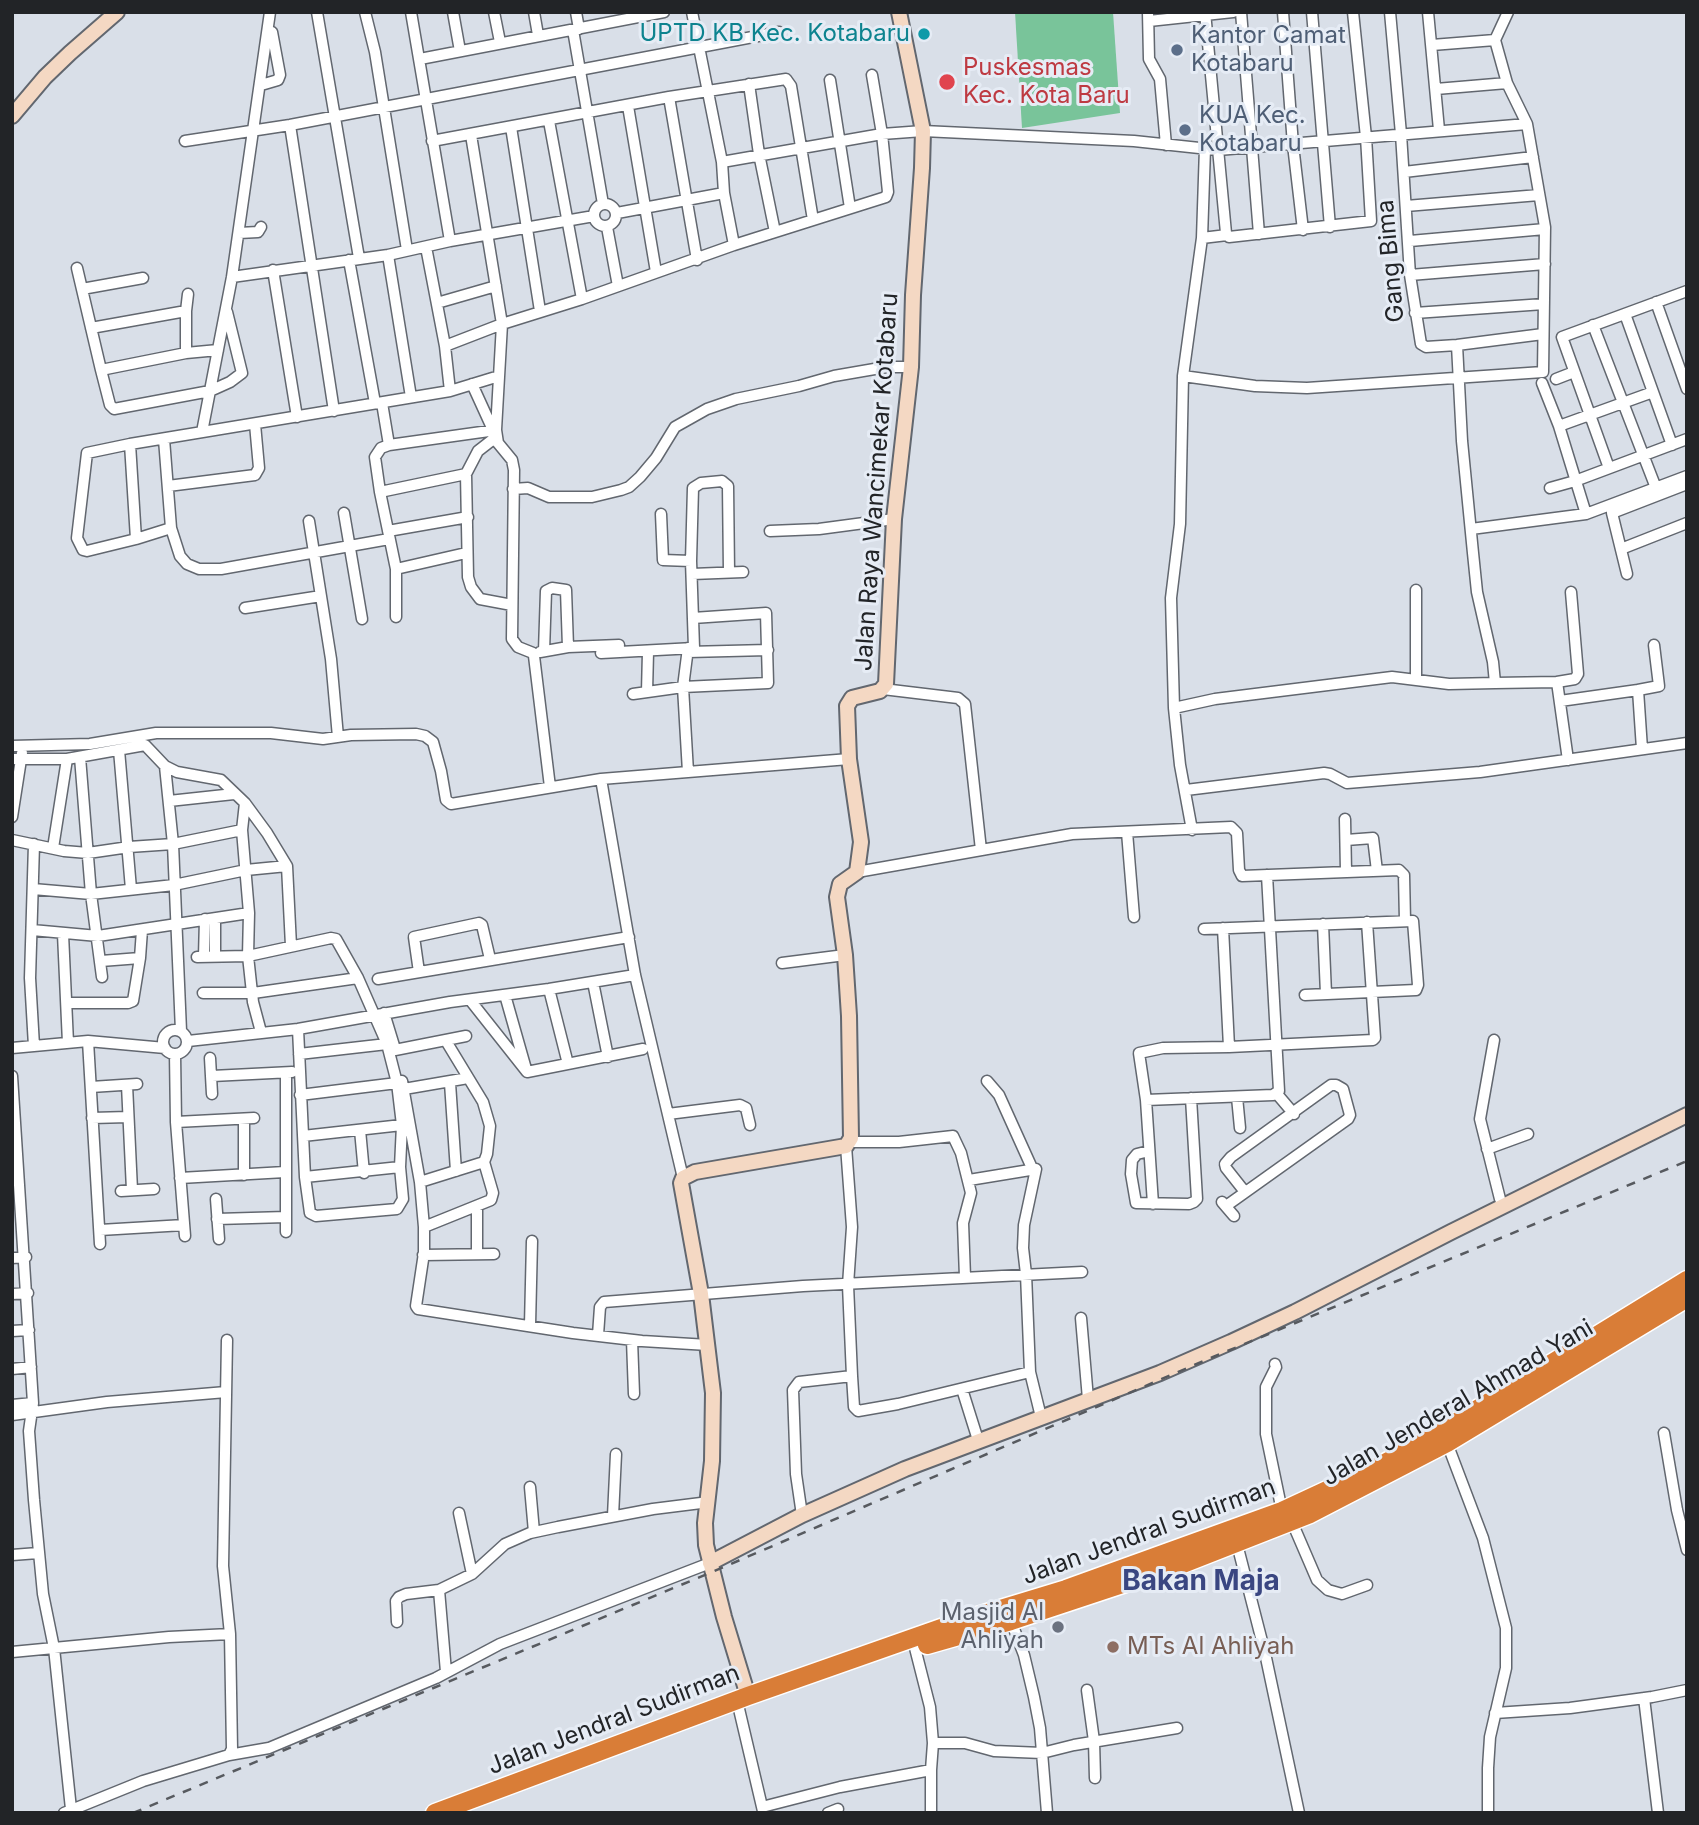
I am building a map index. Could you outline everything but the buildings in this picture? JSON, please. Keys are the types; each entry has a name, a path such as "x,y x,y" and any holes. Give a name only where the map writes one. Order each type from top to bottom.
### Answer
{"highway":[{"name":"Jalan Jendral Sudirman","path":"435,1813 964,1620 1287,1516 1437,1434 1687,1280"},
{"name":"Jalan Jenderal Ahmad Yani","path":"454,1813 743,1702 1011,1621 1237,1544 1287,1516 1335,1502 1447,1443 1687,1298"}],"street":[{"path":"12,116 70,52 117,12"},
{"path":"317,12 335,116 354,259 379,403 389,444"},
{"path":"365,12 375,52 407,250"},
{"path":"411,12 450,242"},
{"path":"453,12 460,51"},
{"path":"494,12 500,42"},
{"path":"534,12 538,35"},
{"path":"576,12 580,70 603,204"},
{"path":"420,59 576,29 618,16 662,12"},
{"path":"692,12 722,162 724,193 734,245"},
{"name":"Jalan Raya Wancimekar Kotabaru","path":"858,872 861,842 849,759 847,703 852,698 870,696 883,689 886,684 894,519 911,367 923,131 899,12"},
{"path":"1166,145 1160,79 1149,59 1149,17 1233,12"},
{"path":"1241,12 1259,234"},
{"path":"1283,12 1293,145 1303,230"},
{"path":"1312,12 1330,227"},
{"path":"1202,238 1303,230 1371,221 1366,137 1353,12"},
{"name":"Gang Bima","path":"1390,12 1410,275 1422,346 1457,345 1543,334"},
{"path":"1429,12 1439,130"},
{"path":"1508,12 1496,40 1507,83 1527,124 1545,229 1543,378 1586,514"},
{"path":"1205,14 1227,235"},
{"path":"202,432 232,277 270,18"},
{"path":"261,85 278,80 280,75 270,18"},
{"path":"185,141 427,100 779,32"},
{"path":"1432,45 1496,40"},
{"path":"445,346 734,245 884,198 888,194 872,75"},
{"path":"432,141 707,90 786,79 790,82 813,220"},
{"path":"830,80 850,208"},
{"path":"1436,89 1507,83"},
{"path":"749,84 775,232"},
{"path":"670,97 696,260"},
{"path":"628,106 656,272"},
{"path":"549,121 582,299"},
{"path":"722,162 801,146 923,131 1218,150 1527,124"},
{"path":"290,125 334,411"},
{"path":"511,127 540,311"},
{"path":"471,135 502,324 495,433 478,451 466,474 466,553 469,583 480,599 512,606"},
{"path":"1192,830 1174,708 1171,598 1180,524 1183,376 1202,238 1205,148"},
{"path":"1404,172 1533,158"},
{"path":"617,213 724,193"},
{"path":"1406,206 1539,195"},
{"path":"603,204 612,205 617,213 615,220 607,226 598,224 594,216 597,207 603,204"},
{"path":"232,277 388,255 594,216"},
{"path":"607,226 618,286"},
{"path":"239,233 258,232 261,227"},
{"path":"1409,241 1545,229"},
{"path":"426,247 445,346 450,391"},
{"path":"388,255 411,397"},
{"path":"1410,275 1545,264"},
{"path":"77,268 100,370 110,405 114,409 210,391 242,373 226,308"},
{"path":"273,270 297,417"},
{"path":"82,289 143,278"},
{"path":"437,303 496,286"},
{"path":"1609,468 1562,337 1687,291"},
{"path":"186,353 188,293"},
{"path":"1656,302 1687,389"},
{"path":"1415,313 1544,304"},
{"path":"91,328 186,312"},
{"path":"1625,314 1672,445"},
{"path":"1593,325 1656,488"},
{"path":"1457,345 1462,441 1477,592 1493,662 1495,683"},
{"path":"100,370 186,353 218,350"},
{"path":"513,489 528,488 544,495 569,497 592,497 621,490 640,477 656,458 675,427 707,409 736,399 842,374 887,367 911,367"},
{"path":"1556,379 1574,372"},
{"path":"171,528 87,551 80,547 77,538 87,453 450,391 499,376"},
{"path":"1183,376 1255,386 1307,388 1460,378 1543,378"},
{"path":"472,384 495,433 512,460 514,470 512,639 518,647 539,652 568,647 619,645"},
{"path":"1559,426 1653,392"},
{"path":"168,486 255,475 259,468 255,424"},
{"path":"396,617 396,569 375,457 381,448 389,444 495,433"},
{"path":"164,439 171,528 180,556 187,564 199,569 221,569 349,548 388,535 468,517"},
{"path":"1550,488 1687,439"},
{"path":"130,444 136,539"},
{"path":"380,492 466,474"},
{"path":"1471,529 1586,514 1687,476"},
{"path":"688,650 694,648 691,561 693,488 701,482 727,482 729,572"},
{"path":"1627,574 1612,513 1687,484"},
{"path":"344,513 362,618"},
{"path":"661,514 663,559 691,561"},
{"path":"770,531 819,529 894,519"},
{"path":"309,521 331,659 338,737"},
{"path":"1621,549 1687,523"},
{"path":"396,569 466,553"},
{"path":"692,574 743,572"},
{"path":"550,787 539,652 546,591 552,588 566,590 568,647"},
{"path":"1416,590 1416,679"},
{"path":"1174,708 1215,699 1392,677 1449,684 1557,682 1575,678 1578,674 1571,592"},
{"path":"245,608 321,596"},
{"path":"633,694 683,687 766,685 769,681 766,613 694,618"},
{"path":"1560,701 1659,686 1654,645"},
{"path":"688,650 683,687 688,772"},
{"path":"601,653 768,650"},
{"path":"648,652 648,692"},
{"path":"1557,682 1568,760"},
{"path":"883,689 958,698 965,704 981,850"},
{"path":"1638,690 1642,749"},
{"path":"12,817 17,746 90,744 169,733 271,733 323,739 384,734 425,736 433,742 442,771 446,800 450,804 601,779 849,759"},
{"path":"1186,790 1324,774 1330,774 1347,783 1480,772 1687,743"},
{"path":"17,759 67,759 147,745 165,766 177,772 221,780 245,803 287,866 290,946"},
{"path":"119,750 131,889"},
{"path":"80,757 91,894 102,977"},
{"path":"52,848 67,759"},
{"path":"165,766 173,844 181,1031 188,1041"},
{"path":"601,779 635,975 683,1178 681,1183 708,1346 714,1425 709,1502 705,1522 710,1563 743,1702 763,1810 840,1787 931,1770"},
{"path":"169,801 234,794"},
{"path":"245,803 242,830 249,913 248,956 261,1032"},
{"path":"1345,819 1346,872"},
{"path":"1030,1372 858,1411 854,1407 848,1285 852,1227 848,1144 851,1078 845,956 838,889 844,880 858,872 1072,834 1231,827 1237,833 1240,874 1245,876 1399,870 1402,872 1405,920"},
{"path":"12,841 88,853 173,844 242,830"},
{"path":"1127,832 1134,917"},
{"path":"1346,840 1373,838 1377,870"},
{"path":"34,844 30,978 34,1046"},
{"path":"33,889 91,894 174,885 246,870 287,866"},
{"path":"1267,875 1278,1094 1294,1114"},
{"path":"32,930 98,936 249,913"},
{"path":"210,919 205,957 248,956 333,938 379,1014 401,1086 421,1182 424,1227 416,1301 418,1309 498,1323 632,1340 708,1346"},
{"path":"1204,929 1405,920 1411,920 1415,924 1418,989 1413,992 1305,995"},
{"path":"1153,1204 1146,1100 1139,1053 1163,1048 1373,1040 1367,922"},
{"path":"419,972 414,937 479,923 482,925 490,959"},
{"path":"1323,924 1326,994"},
{"path":"1223,929 1229,1047"},
{"path":"66,1003 131,1002 135,998 142,930"},
{"path":"63,934 68,1043"},
{"path":"378,979 629,937"},
{"path":"782,963 845,956"},
{"path":"101,961 140,958"},
{"path":"188,1041 298,1029 635,975"},
{"path":"203,993 253,993 358,978"},
{"path":"593,982 608,1057"},
{"path":"549,989 568,1064"},
{"path":"505,995 527,1072"},
{"path":"470,1000 527,1072"},
{"path":"298,1029 305,1177 312,1216 397,1209 402,1199 401,1086"},
{"path":"164,1048 166,1033 171,1030 181,1031"},
{"path":"299,1054 391,1047 466,1036"},
{"path":"1494,1040 1480,1115 1500,1199"},
{"path":"12,1048 88,1041 164,1048 175,1054"},
{"path":"88,1041 100,1244"},
{"path":"175,1054 184,1050 188,1041"},
{"path":"424,1227 489,1202 492,1198 484,1162 490,1126 483,1102 446,1041"},
{"path":"527,1072 643,1049"},
{"path":"100,1230 184,1230 176,1122 175,1054"},
{"path":"210,1058 212,1094"},
{"path":"212,1076 289,1072 285,1172 286,1232"},
{"path":"12,1076 26,1256 33,1407 29,1431 38,1553 54,1648 67,1811 143,1781 229,1755 269,1748 446,1672 499,1644 710,1563 802,1515 905,1469 1160,1373 1330,1295 1687,1115"},
{"path":"300,1096 450,1083 468,1078"},
{"path":"987,1081 999,1096 1036,1172 1024,1225 1023,1248 1027,1274 1030,1372 1041,1417"},
{"path":"450,1083 456,1171"},
{"path":"1234,1216 1224,1204 1245,1192 1348,1119 1350,1115 1343,1088 1336,1084 1331,1085 1231,1157 1225,1164 1245,1192"},
{"path":"91,1087 132,1085 128,1117 132,1190"},
{"path":"1146,1100 1278,1094"},
{"path":"1237,1097 1240,1128"},
{"path":"1149,1151 1134,1156 1131,1174 1136,1203 1189,1204 1197,1199 1191,1098"},
{"path":"668,1114 740,1105 746,1108 750,1125"},
{"path":"92,1118 128,1117"},
{"path":"176,1122 249,1119 244,1175"},
{"path":"303,1136 402,1125"},
{"path":"360,1130 364,1172"},
{"path":"1487,1149 1528,1134"},
{"path":"683,1178 695,1172 727,1165 848,1144 899,1142 950,1135 958,1144 971,1193 963,1223 965,1277"},
{"path":"421,1182 484,1162"},
{"path":"305,1177 400,1167"},
{"path":"969,1180 1032,1168"},
{"path":"180,1178 285,1172"},
{"path":"121,1191 154,1189"},
{"path":"1484,1216 1500,1199 1532,1193"},
{"path":"216,1199 219,1239"},
{"path":"477,1207 477,1254"},
{"path":"217,1219 286,1216"},
{"path":"530,1325 532,1241"},
{"path":"423,1255 494,1254"},
{"path":"12,1258 26,1256"},
{"path":"598,1335 600,1307 604,1302 965,1277 1082,1272"},
{"path":"12,1294 27,1293"},
{"path":"1081,1318 1088,1399"},
{"path":"12,1331 29,1330"},
{"path":"227,1340 223,1566 230,1634 232,1749 229,1755"},
{"path":"632,1340 634,1395"},
{"path":"1275,1364 1266,1387 1266,1434 1287,1516 1317,1580 1328,1590 1342,1594 1367,1585"},
{"path":"12,1369 31,1367"},
{"path":"802,1515 796,1474 795,1384 852,1376"},
{"path":"962,1389 978,1440"},
{"path":"12,1405 33,1407 226,1392"},
{"path":"12,1415 33,1407"},
{"path":"1664,1433 1687,1550"},
{"path":"1447,1443 1483,1538 1506,1628 1506,1668 1495,1713 1488,1768 1488,1813"},
{"path":"613,1516 616,1454"},
{"path":"530,1487 534,1532"},
{"path":"397,1622 396,1601 399,1597 439,1590 472,1574 505,1544 534,1532 613,1516 709,1502"},
{"path":"459,1513 472,1574"},
{"path":"1237,1544 1265,1653 1299,1813"},
{"path":"12,1555 38,1553"},
{"path":"439,1590 446,1672"},
{"path":"1011,1621 1024,1655 1034,1697 1047,1813"},
{"path":"12,1652 230,1634"},
{"path":"915,1648 930,1707 933,1743 931,1813"},
{"path":"1087,1690 1094,1741 1095,1778"},
{"path":"1495,1713 1570,1708 1687,1690"},
{"path":"1644,1698 1658,1813"},
{"path":"933,1743 965,1743 994,1751 1042,1753 1094,1741 1177,1728"}],"green space":[{"path":"1015,12 1113,12 1120,113 1022,128"}],"railway":[{"path":"133,1813 712,1572 1213,1357 1687,1161"}],"place":[{"name":"UPTD KB Kec. Kotabaru","path":"924,34"},
{"name":"Kantor Camat Kotabaru","path":"1177,50"},
{"name":"Puskesmas Kec. Kota Baru","path":"947,82"},
{"name":"KUA Kec. Kotabaru","path":"1185,130"},
{"name":"Masjid Al Ahliyah","path":"1058,1627"},
{"name":"MTs Al Ahliyah","path":"1113,1647"}],"district":[{"name":"Bakan Maja","path":"1201,1582"}]}
